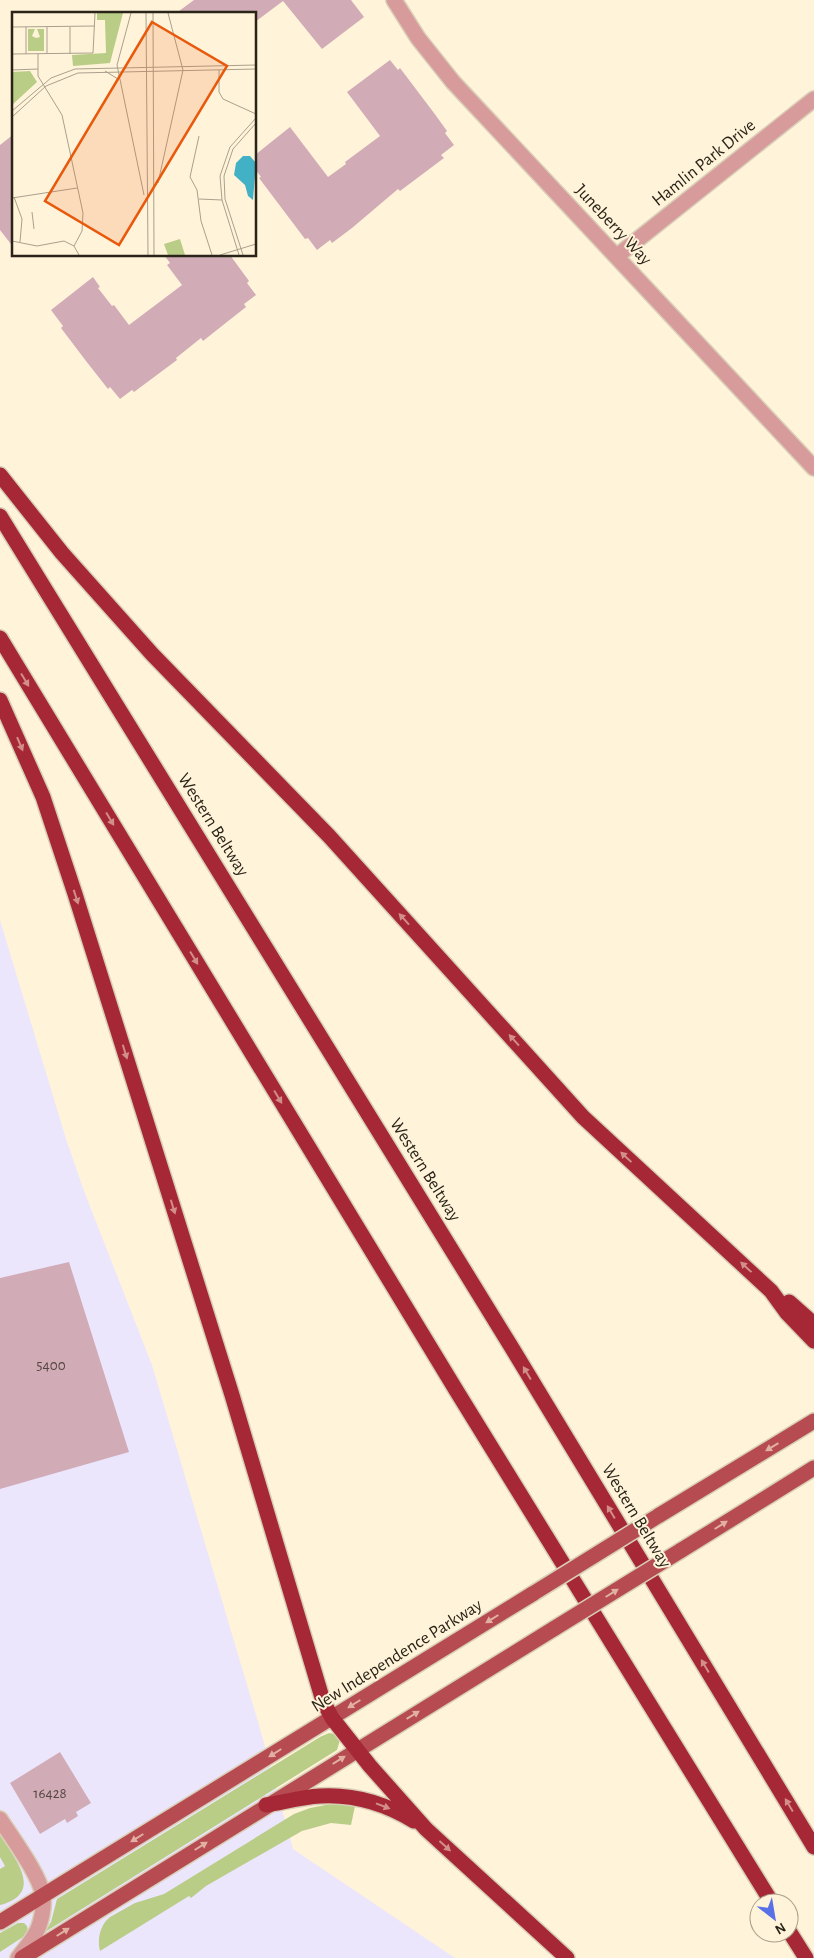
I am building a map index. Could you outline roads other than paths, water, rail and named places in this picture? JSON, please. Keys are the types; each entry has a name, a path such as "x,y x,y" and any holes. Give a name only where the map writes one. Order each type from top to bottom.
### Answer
{"highway":[{"path":"0,475 62,553 152,654 329,836 584,1117 772,1291 791,1304 814,1324"},
{"name":"Western Beltway","path":"0,516 517,1356 814,1847"},
{"path":"0,638 456,1390 766,1893"},
{"path":"0,700 43,797 75,894 232,1395 323,1701 332,1718 357,1750 426,1828 567,1958"},
{"path":"772,1291 787,1313 814,1341"},
{"path":"266,1805 320,1796 348,1797 378,1803 401,1813 426,1828"},
{"path":"797,1943 806,1958"}],"main road":[{"name":"New Independence Parkway","path":"0,1922 814,1421"},
{"path":"22,1958 266,1805 814,1468"}],"street":[{"name":"Juneberry Way","path":"394,0 418,38 440,67 814,468"},
{"name":"Hamlin Park Drive","path":"617,256 814,99"},
{"path":"0,1819 37,1879 43,1896 39,1928 18,1958"}]}
